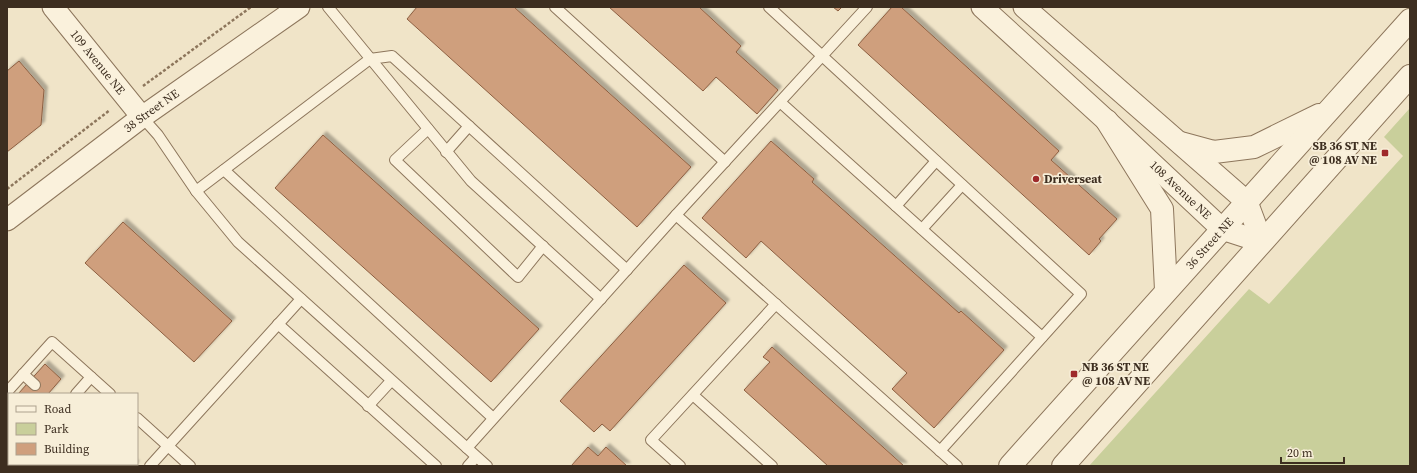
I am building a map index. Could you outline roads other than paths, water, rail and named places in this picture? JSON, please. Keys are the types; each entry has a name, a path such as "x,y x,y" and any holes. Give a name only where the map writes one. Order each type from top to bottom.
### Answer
{"street":[{"name":"109 Avenue NE","path":"53,7 142,117"},
{"name":"38 Street NE","path":"7,220 142,117 299,7"},
{"name":"108 Avenue NE","path":"982,7 1222,229 1262,242"},
{"path":"1024,7 1247,202 1262,242"},
{"name":"36 Street NE","path":"1010,466 1166,290 1410,20"},
{"path":"1063,466 1410,76"},
{"path":"1180,143 1214,152 1254,148 1330,110"},
{"path":"1107,121 1162,209 1166,290"}],"lane":[{"path":"328,7 471,182 601,299"},
{"path":"555,7 725,162"},
{"path":"769,7 1081,294 940,451"},
{"path":"467,448 676,215 867,7"},
{"path":"196,191 370,59 392,56 627,270"},
{"path":"780,102 1042,337"},
{"path":"142,117 158,135 196,191 238,242 487,466"},
{"path":"446,152 469,126"},
{"path":"428,129 395,160 518,277 543,246"},
{"path":"896,206 936,161"},
{"path":"224,170 493,418"},
{"path":"922,229 962,185"},
{"path":"676,215 957,466"},
{"path":"150,466 301,299"},
{"path":"680,466 651,440 776,304"},
{"path":"278,324 436,466"},
{"path":"7,392 52,342 109,393"},
{"path":"23,374 35,385"},
{"path":"77,393 91,377"},
{"path":"368,406 391,381"},
{"path":"693,394 772,466"},
{"path":"138,419 190,466"},
{"path":"468,466 476,457"}],"place":[{"name":"SB 36 ST NE @ 108 AV NE","path":"1385,153"},
{"name":"Driverseat","path":"1036,179"},
{"name":"NB 36 ST NE @ 108 AV NE","path":"1074,374"}]}
